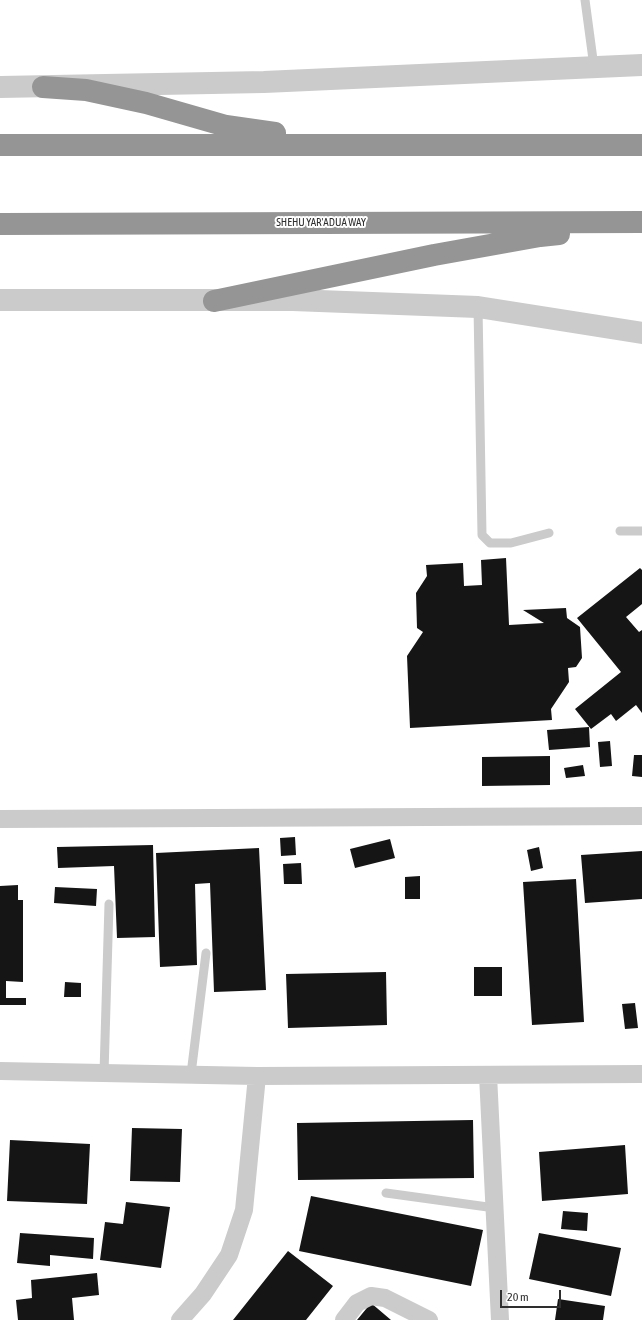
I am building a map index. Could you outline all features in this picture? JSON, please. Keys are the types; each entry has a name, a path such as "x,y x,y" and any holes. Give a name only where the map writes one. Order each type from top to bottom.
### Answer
{"highway":[{"path":"42,87 86,90 146,103 226,126 253,131 462,145"},
{"path":"0,145 642,145"},
{"name":"SHEHU YAR'ADUA WAY","path":"0,224 642,222"},
{"path":"214,301 441,254 532,237 642,227"}],"street":[{"path":"0,87 264,82 642,65"},
{"path":"0,300 293,300 478,307 642,333"},
{"path":"0,819 642,816"},
{"path":"0,1071 257,1076 642,1074"},
{"path":"488,1075 500,1320"},
{"path":"180,1320 203,1294 229,1255 244,1210 257,1076"},
{"path":"344,1320 357,1302 371,1296 385,1298 429,1320"}],"lane":[{"path":"585,0 594,67"},
{"path":"478,307 482,535 490,543 511,543 549,533"},
{"path":"620,531 642,531"},
{"path":"104,1073 109,904"},
{"path":"191,1074 206,953"},
{"path":"386,1193 495,1208"}],"building":[{"path":"506,558 509,625 544,623 523,610 566,608 567,618 580,627 582,658 576,667 568,668 569,682 551,709 552,720 410,728 407,656 423,632 417,628 416,593 427,576 426,565 463,563 464,586 482,585 481,560"},
{"path":"640,568 642,570 642,604 626,617 639,632 642,630 642,713 636,705 616,721 611,714 591,729 575,709 621,672 577,618"},
{"path":"589,727 590,747 549,750 547,730"},
{"path":"610,741 612,766 600,767 598,742"},
{"path":"634,755 642,755 642,777 632,776"},
{"path":"550,756 550,785 482,786 482,757"},
{"path":"583,765 585,776 566,778 564,768"},
{"path":"295,837 296,855 281,856 280,838"},
{"path":"390,839 395,858 355,868 350,849"},
{"path":"153,845 155,937 117,938 114,866 58,868 57,847"},
{"path":"539,847 543,868 531,871 527,850"},
{"path":"259,848 266,990 214,992 210,883 195,884 197,965 160,967 156,853"},
{"path":"642,851 642,899 585,903 581,855"},
{"path":"301,863 302,884 284,884 283,864"},
{"path":"420,876 420,899 405,899 405,877"},
{"path":"576,879 584,1022 532,1025 523,882"},
{"path":"18,885 18,900 23,900 23,982 6,981 6,998 26,998 26,1005 0,1005 0,886"},
{"path":"55,887 97,889 96,906 54,903"},
{"path":"474,967 502,967 502,996 474,996"},
{"path":"386,972 387,1025 288,1028 286,974"},
{"path":"65,982 81,983 81,997 64,997"},
{"path":"635,1003 638,1028 625,1029 622,1004"},
{"path":"473,1120 474,1178 298,1180 297,1123"},
{"path":"132,1128 182,1129 180,1182 130,1181"},
{"path":"10,1140 90,1144 87,1204 7,1201"},
{"path":"625,1145 628,1194 542,1201 539,1152"},
{"path":"311,1196 483,1230 471,1286 299,1251"},
{"path":"126,1202 170,1207 161,1268 100,1260 105,1222 123,1224"},
{"path":"563,1211 588,1213 587,1231 561,1229"},
{"path":"20,1233 94,1238 93,1259 50,1255 50,1266 17,1263"},
{"path":"539,1233 621,1248 611,1296 529,1279"},
{"path":"288,1251 333,1286 306,1320 233,1320"},
{"path":"97,1273 99,1295 72,1298 74,1320 18,1320 16,1300 32,1298 31,1280"},
{"path":"558,1299 605,1306 603,1320 555,1320"},
{"path":"371,1303 391,1320 357,1320"}]}
